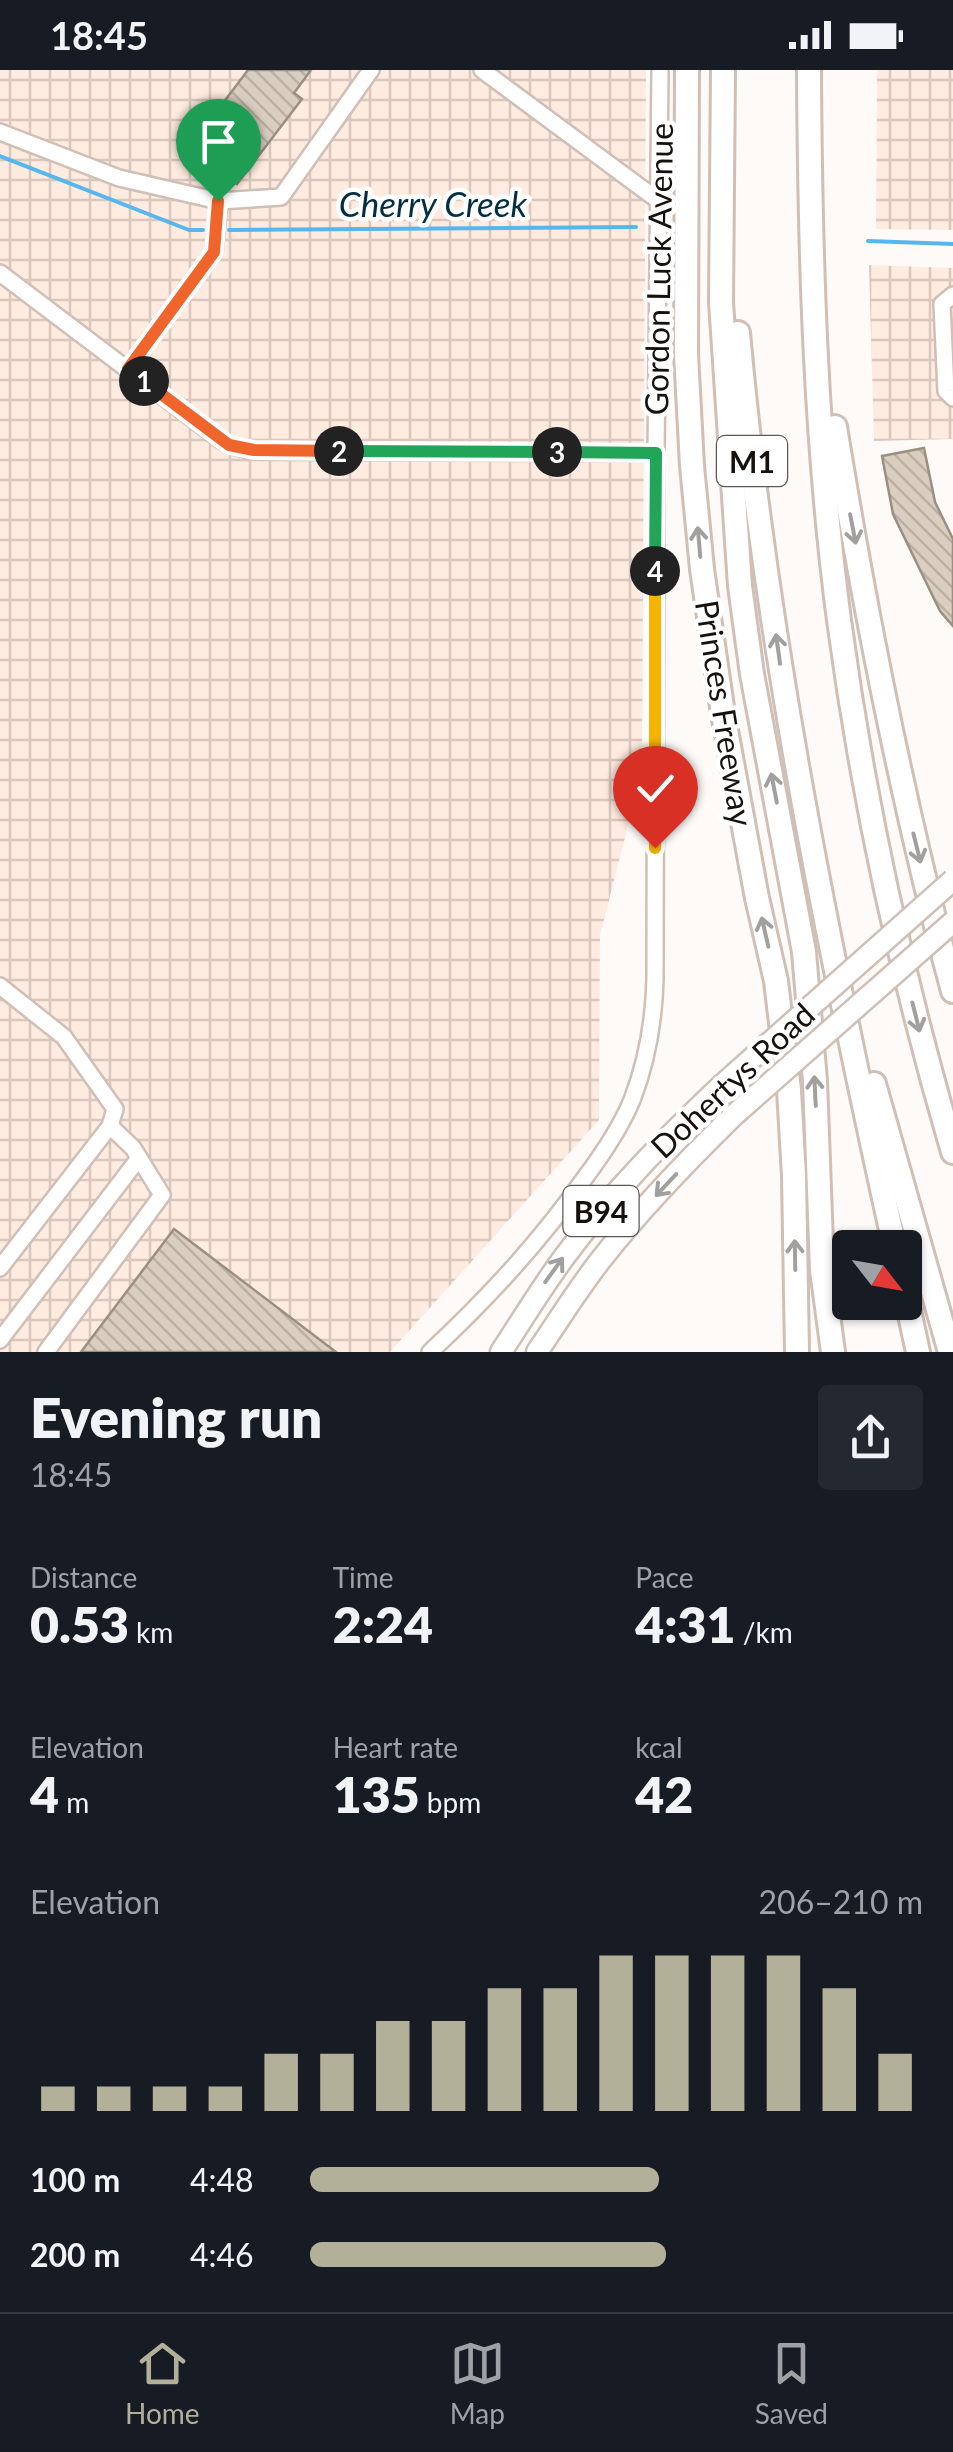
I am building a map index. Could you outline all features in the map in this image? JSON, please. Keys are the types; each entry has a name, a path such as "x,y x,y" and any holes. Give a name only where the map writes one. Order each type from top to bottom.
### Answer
{"highway":[{"name":"Princes Freeway","path":"687,70 686,354 692,466 723,714 776,980 785,1053 794,1176 798,1352"},
{"name":"Princes Freeway","path":"724,70 732,260 745,412 811,849"},
{"path":"724,70 721,302 740,586 752,674 804,952 816,1098 822,1270 833,1352"},
{"name":"M1","path":"809,70 810,225 824,474 839,619 886,891 953,1152"},
{"path":"810,225 827,382 843,476 908,811 953,991"},
{"path":"811,849 891,1230"},
{"name":"M1","path":"811,849 950,1352"},
{"path":"911,1320 918,1352"}],"main road":[{"name":"Dohertys Road","path":"501,1352 539,1291 592,1221 666,1139 953,880"},
{"name":"Dohertys Road","path":"537,1352 582,1284 668,1182 734,1115 953,922"}],"street":[{"path":"0,132 120,178 218,201 281,197 371,70"},
{"path":"482,70 658,201"},
{"name":"Gordon Luck Avenue","path":"430,1352 480,1304 558,1214 615,1133 644,1064 653,1018 660,70"},
{"path":"128,369 214,252 218,201"},
{"path":"0,273 218,438 240,448 656,453"},
{"path":"953,295 942,304 946,390 953,398"},
{"path":"0,986 64,1037 116,1109 110,1126 0,1268"},
{"path":"46,1352 162,1195 133,1148 110,1126"},
{"path":"0,1340 139,1158"}],"shaded area":[{"path":"0,70 646,70 642,771 600,935 599,1120 390,1352 0,1352"},
{"path":"877,70 953,70 953,230 876,229"},
{"path":"869,265 953,268 953,439 874,441"}],"building":[{"path":"248,70 311,70 294,93 302,99 237,184 189,148"},
{"path":"924,448 935,502 953,539 953,626 940,611 893,514 882,456"},
{"path":"174,1229 336,1352 81,1352"}],"waterway":[{"name":"Cherry Creek","path":"0,156 189,230 203,230"},
{"name":"Cherry Creek","path":"229,230 636,227"},
{"name":"Cherry Creek","path":"868,241 953,244"}],"route":[{"path":"218,201 214,252 128,369 229,445 254,450 656,453 655,848"}]}
